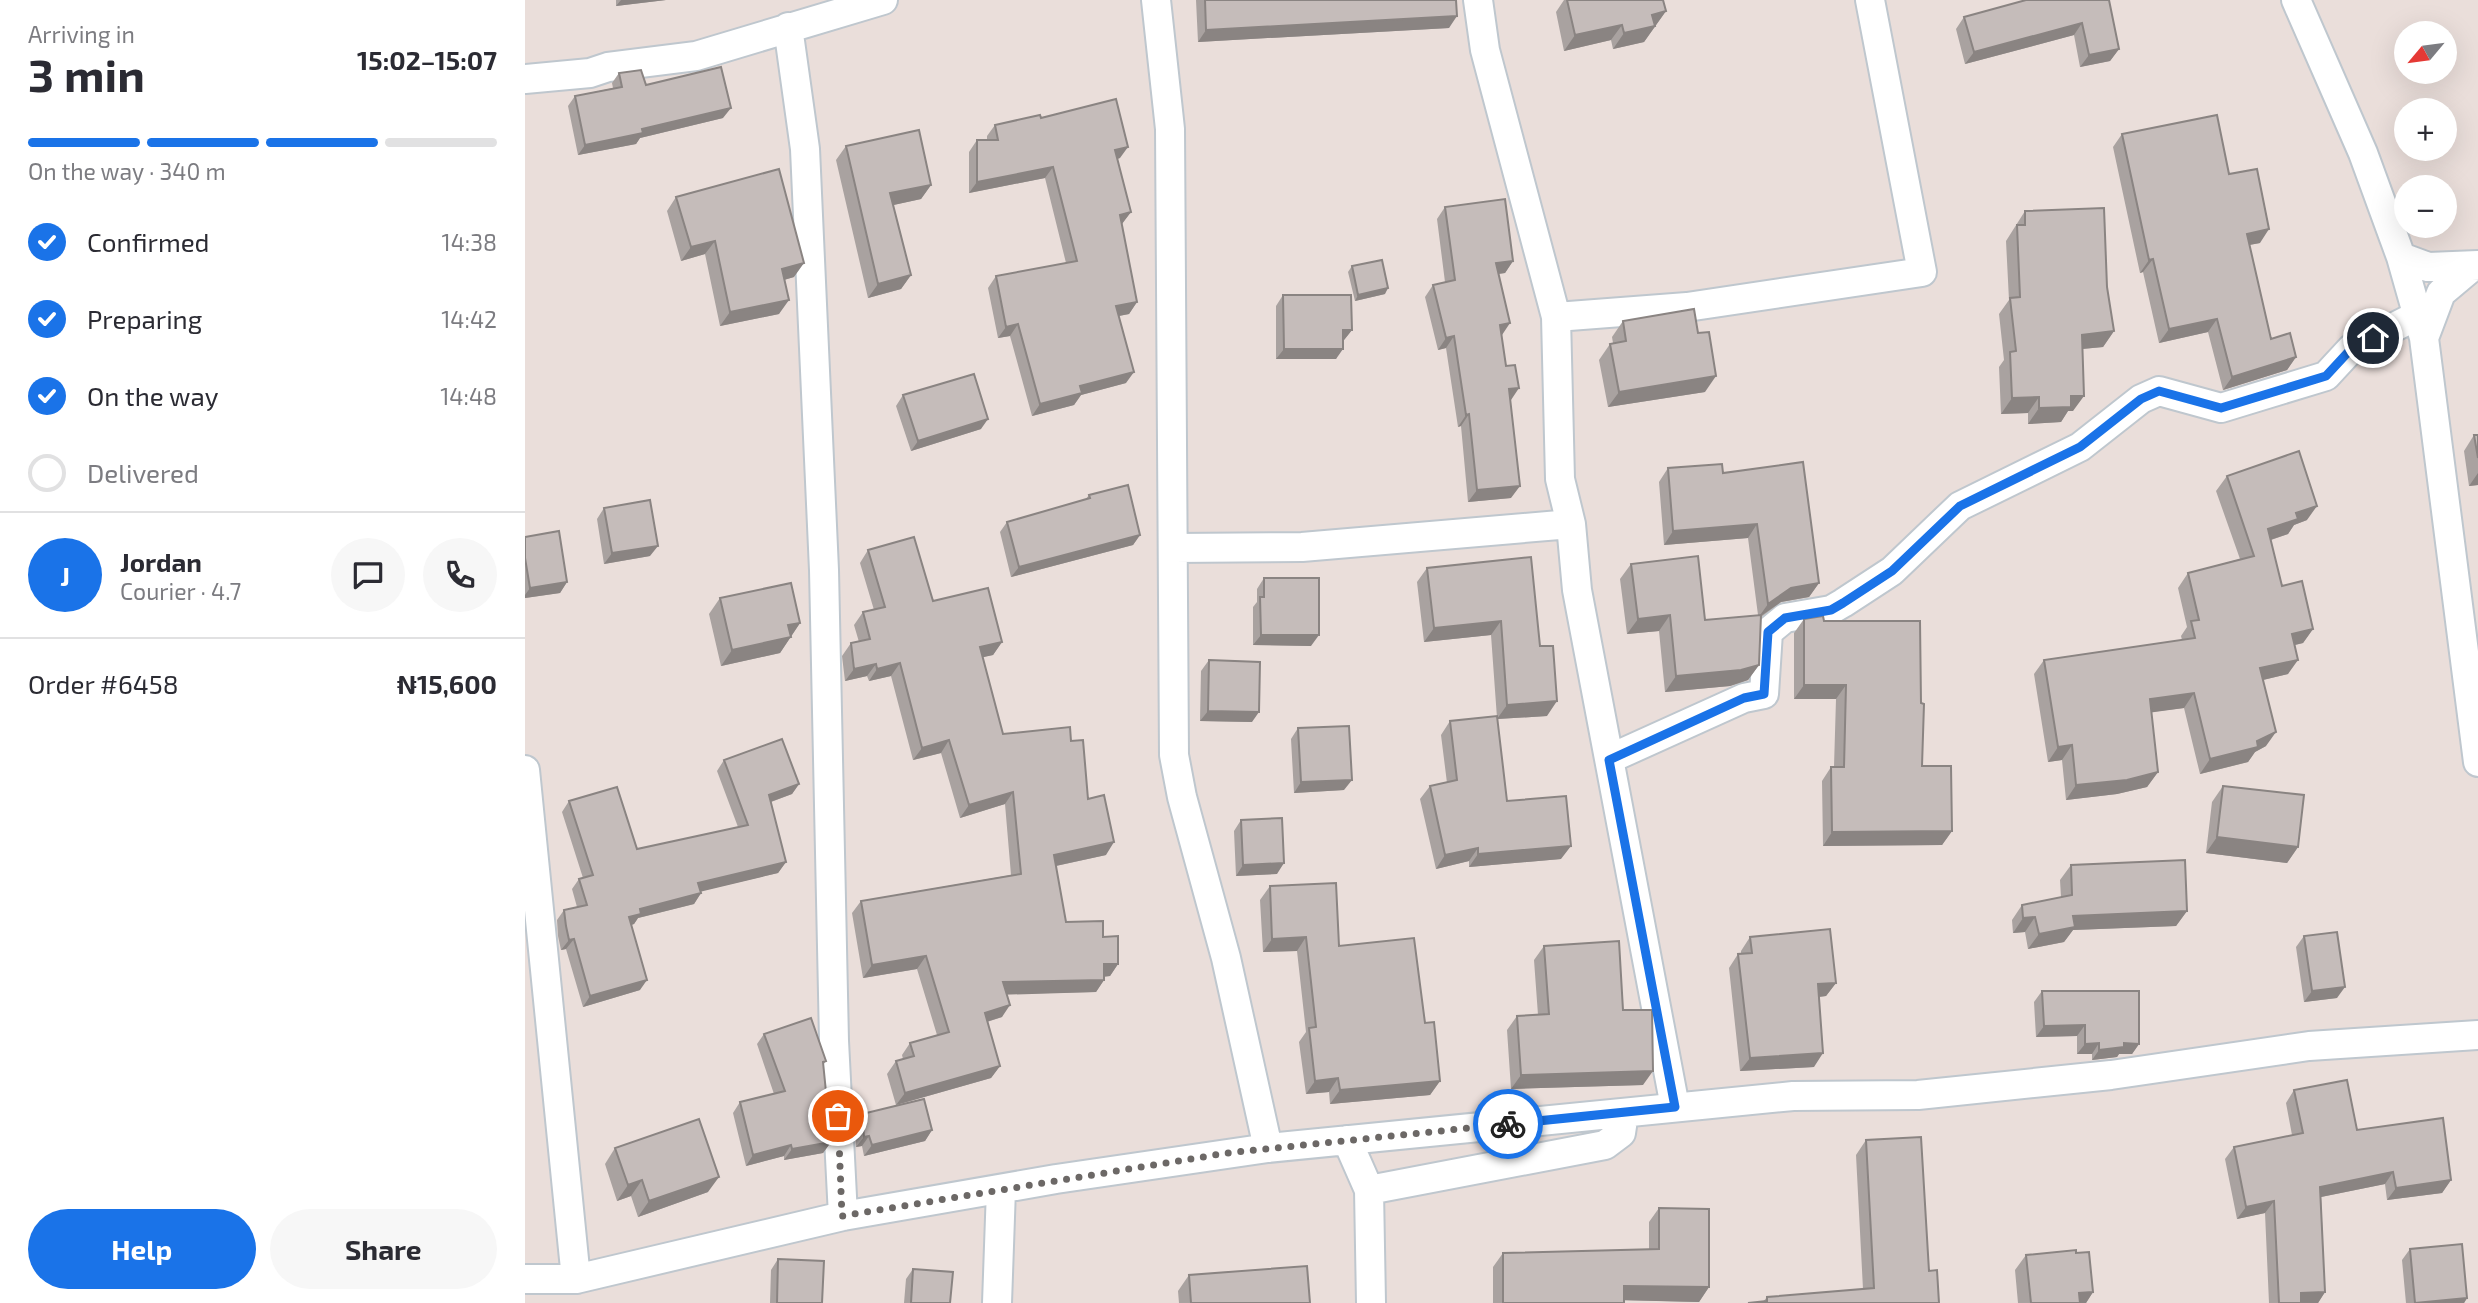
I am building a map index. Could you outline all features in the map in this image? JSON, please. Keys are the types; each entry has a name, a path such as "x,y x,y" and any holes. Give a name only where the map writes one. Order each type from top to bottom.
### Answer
{"street":[{"path":"525,79 590,73 608,68 697,56 883,0"},
{"path":"1156,0 1170,129 1174,755 1182,797 1226,958 1268,1148"},
{"path":"1478,0 1485,50 1556,317 1560,479 1571,524 1577,590 1675,1107"},
{"path":"1556,317 1688,307 1922,272 1870,0"},
{"path":"2296,0 2363,153 2400,257 2421,327 2478,762"},
{"path":"787,27 805,149 824,570 834,1041 842,1216"},
{"path":"2400,257 2428,267 2475,266"},
{"path":"1609,760 1744,698 1764,694 1768,632 1773,625 1785,618 1831,610 1843,603 1892,571 1960,506 2080,447 2141,399 2159,391 2221,408 2326,376 2351,349 2421,327 2441,293 2475,266"},
{"path":"1174,548 1302,547 1571,524"},
{"path":"525,770 576,1279"},
{"path":"525,1279 576,1279 842,1216 1268,1148 1794,1096 1918,1095 2111,1075 2309,1045 2478,1035"},
{"path":"1369,1190 1605,1145 1621,1133 1624,1113"},
{"path":"1347,1140 1369,1190 1371,1303"},
{"path":"997,1303 1001,1189"}],"building":[{"path":"1205,0 1456,0 1457,16 1206,30"},
{"path":"1567,0 1663,0 1666,11 1652,15 1655,26 1624,33 1622,25 1575,35"},
{"path":"2026,0 2109,0 2119,49 2089,55 2082,23 1974,52 1964,17"},
{"path":"721,67 731,108 642,129 643,133 585,145 575,96 622,87 619,73 641,70 646,85"},
{"path":"1116,99 1128,147 1115,150 1131,212 1120,215 1137,302 1116,306 1134,372 1080,386 1082,393 1040,404 1018,324 1006,327 996,276 1077,261 1053,167 977,182 977,140 998,140 995,125 1040,115 1041,118"},
{"path":"2217,115 2229,174 2257,169 2269,229 2247,234 2271,339 2290,333 2296,357 2232,377 2217,319 2169,329 2153,259 2149,260 2122,134"},
{"path":"919,130 931,185 890,193 911,275 878,284 846,146"},
{"path":"779,169 804,263 782,269 789,300 730,312 715,241 691,247 676,197"},
{"path":"1505,199 1513,261 1496,263 1510,323 1500,325 1506,366 1515,365 1519,388 1509,389 1520,486 1477,490 1469,414 1466,415 1454,336 1446,338 1433,285 1455,280 1445,207"},
{"path":"2104,208 2107,287 2114,331 2082,335 2084,396 2071,396 2071,407 2039,408 2039,397 2012,398 2010,352 2016,351 2010,298 2020,297 2017,225 2025,225 2025,211"},
{"path":"1382,260 1388,288 1358,295 1352,266"},
{"path":"1283,295 1351,295 1352,330 1343,330 1343,349 1284,349"},
{"path":"1694,309 1698,333 1709,332 1716,376 1619,392 1610,344 1626,341 1623,321"},
{"path":"974,374 988,419 918,441 903,395"},
{"path":"2474,435 2478,435 2478,458"},
{"path":"2299,451 2317,506 2296,513 2298,519 2268,529 2282,586 2302,581 2313,629 2292,634 2298,660 2260,668 2276,732 2257,741 2258,747 2210,759 2194,693 2150,699 2158,772 2127,780 2076,785 2072,745 2058,747 2044,660 2195,638 2191,621 2199,620 2188,573 2254,556 2227,476"},
{"path":"1803,462 1819,583 1791,588 1768,604 1757,524 1673,531 1668,468 1722,464 1723,473"},
{"path":"1128,485 1140,535 1019,567 1007,522"},
{"path":"650,500 658,546 612,553 604,508"},
{"path":"559,531 567,582 530,588 525,537"},
{"path":"914,537 933,601 988,588 1002,642 980,647 1003,734 1070,727 1071,741 1083,740 1088,799 1104,795 1114,842 1054,855 1066,922 1103,921 1103,937 1118,936 1118,964 1104,964 1104,980 1003,982 1010,1005 985,1013 1000,1066 905,1093 896,1061 914,1056 910,1043 949,1032 926,956 872,965 861,901 1021,874 1013,792 969,805 949,740 922,748 900,663 877,669 876,664 854,669 851,643 870,639 863,612 885,607 868,550"},
{"path":"1698,556 1705,620 1761,615 1759,665 1741,670 1676,676 1670,615 1638,619 1631,564"},
{"path":"1531,557 1540,646 1553,646 1557,701 1507,705 1501,621 1434,628 1427,568"},
{"path":"1264,578 1319,578 1319,635 1261,635 1260,597 1264,597"},
{"path":"791,583 800,623 788,625 791,637 732,650 720,598"},
{"path":"1823,616 1824,621 1920,621 1921,703 1924,704 1922,766 1951,766 1952,831 1832,832 1831,767 1844,767 1846,685 1804,685 1804,619"},
{"path":"1209,660 1260,662 1259,712 1208,711"},
{"path":"1497,716 1507,801 1566,796 1571,846 1478,854 1478,848 1445,855 1430,786 1457,780 1450,721"},
{"path":"1349,726 1352,780 1301,782 1298,728"},
{"path":"782,739 799,784 769,795 786,862 698,883 701,893 640,909 641,914 629,917 647,980 590,996 574,939 569,940 564,910 587,905 579,879 593,875 569,801 617,787 637,849 748,825 724,760"},
{"path":"2223,786 2304,795 2298,847 2217,837"},
{"path":"1282,818 1284,863 1243,865 1241,820"},
{"path":"2185,860 2187,911 2073,916 2075,927 2039,934 2035,917 2023,918 2022,905 2072,895 2071,865"},
{"path":"1336,883 1339,946 1414,938 1425,1023 1434,1022 1440,1081 1340,1090 1338,1078 1315,1081 1309,1028 1316,1027 1306,937 1272,939 1270,886"},
{"path":"1830,929 1836,983 1818,984 1823,1053 1750,1058 1738,954 1752,953 1750,937"},
{"path":"2337,932 2345,987 2312,991 2304,936"},
{"path":"1619,941 1623,1010 1652,1010 1653,1071 1521,1075 1517,1016 1549,1014 1544,946"},
{"path":"2042,991 2139,991 2139,1044 2124,1043 2124,1047 2099,1050 2099,1043 2085,1044 2085,1025 2044,1026"},
{"path":"811,1018 826,1061 823,1062 831,1142 792,1149 791,1145 753,1155 740,1102 785,1091 764,1034"},
{"path":"2347,1080 2357,1130 2443,1118 2451,1180 2396,1188 2393,1172 2320,1187 2325,1292 2301,1293 2301,1303 2279,1303 2274,1201 2246,1207 2234,1147 2303,1133 2294,1090"},
{"path":"924,1099 932,1130 872,1145 869,1136 864,1137 862,1114"},
{"path":"699,1119 719,1177 649,1201 642,1180 628,1185 615,1148"},
{"path":"1921,1137 1929,1271 1937,1270 1939,1303 1748,1303 1767,1301 1767,1297 1874,1288 1866,1140"},
{"path":"1659,1208 1709,1209 1709,1287 1624,1286 1624,1303 1503,1303 1503,1253 1659,1249"},
{"path":"2462,1244 2467,1298 2415,1303 2410,1249"},
{"path":"2076,1250 2076,1253 2089,1252 2093,1292 2079,1293 2080,1303 2031,1303 2026,1255"},
{"path":"778,1259 824,1261 822,1303 777,1303"},
{"path":"1307,1266 1310,1303 1191,1303 1189,1275"},
{"path":"913,1269 953,1272 950,1303 911,1303"}],"way so far":[{"path":"838,1116 842,1216 1227,1153 1508,1124"}],"route":[{"path":"1508,1124 1675,1107 1609,760 1744,698 1764,694 1768,632 1773,625 1785,618 1831,610 1843,603 1892,571 1960,506 1976,495 2080,447 2141,399 2159,391 2221,408 2326,376 2351,349 2373,338"}]}
